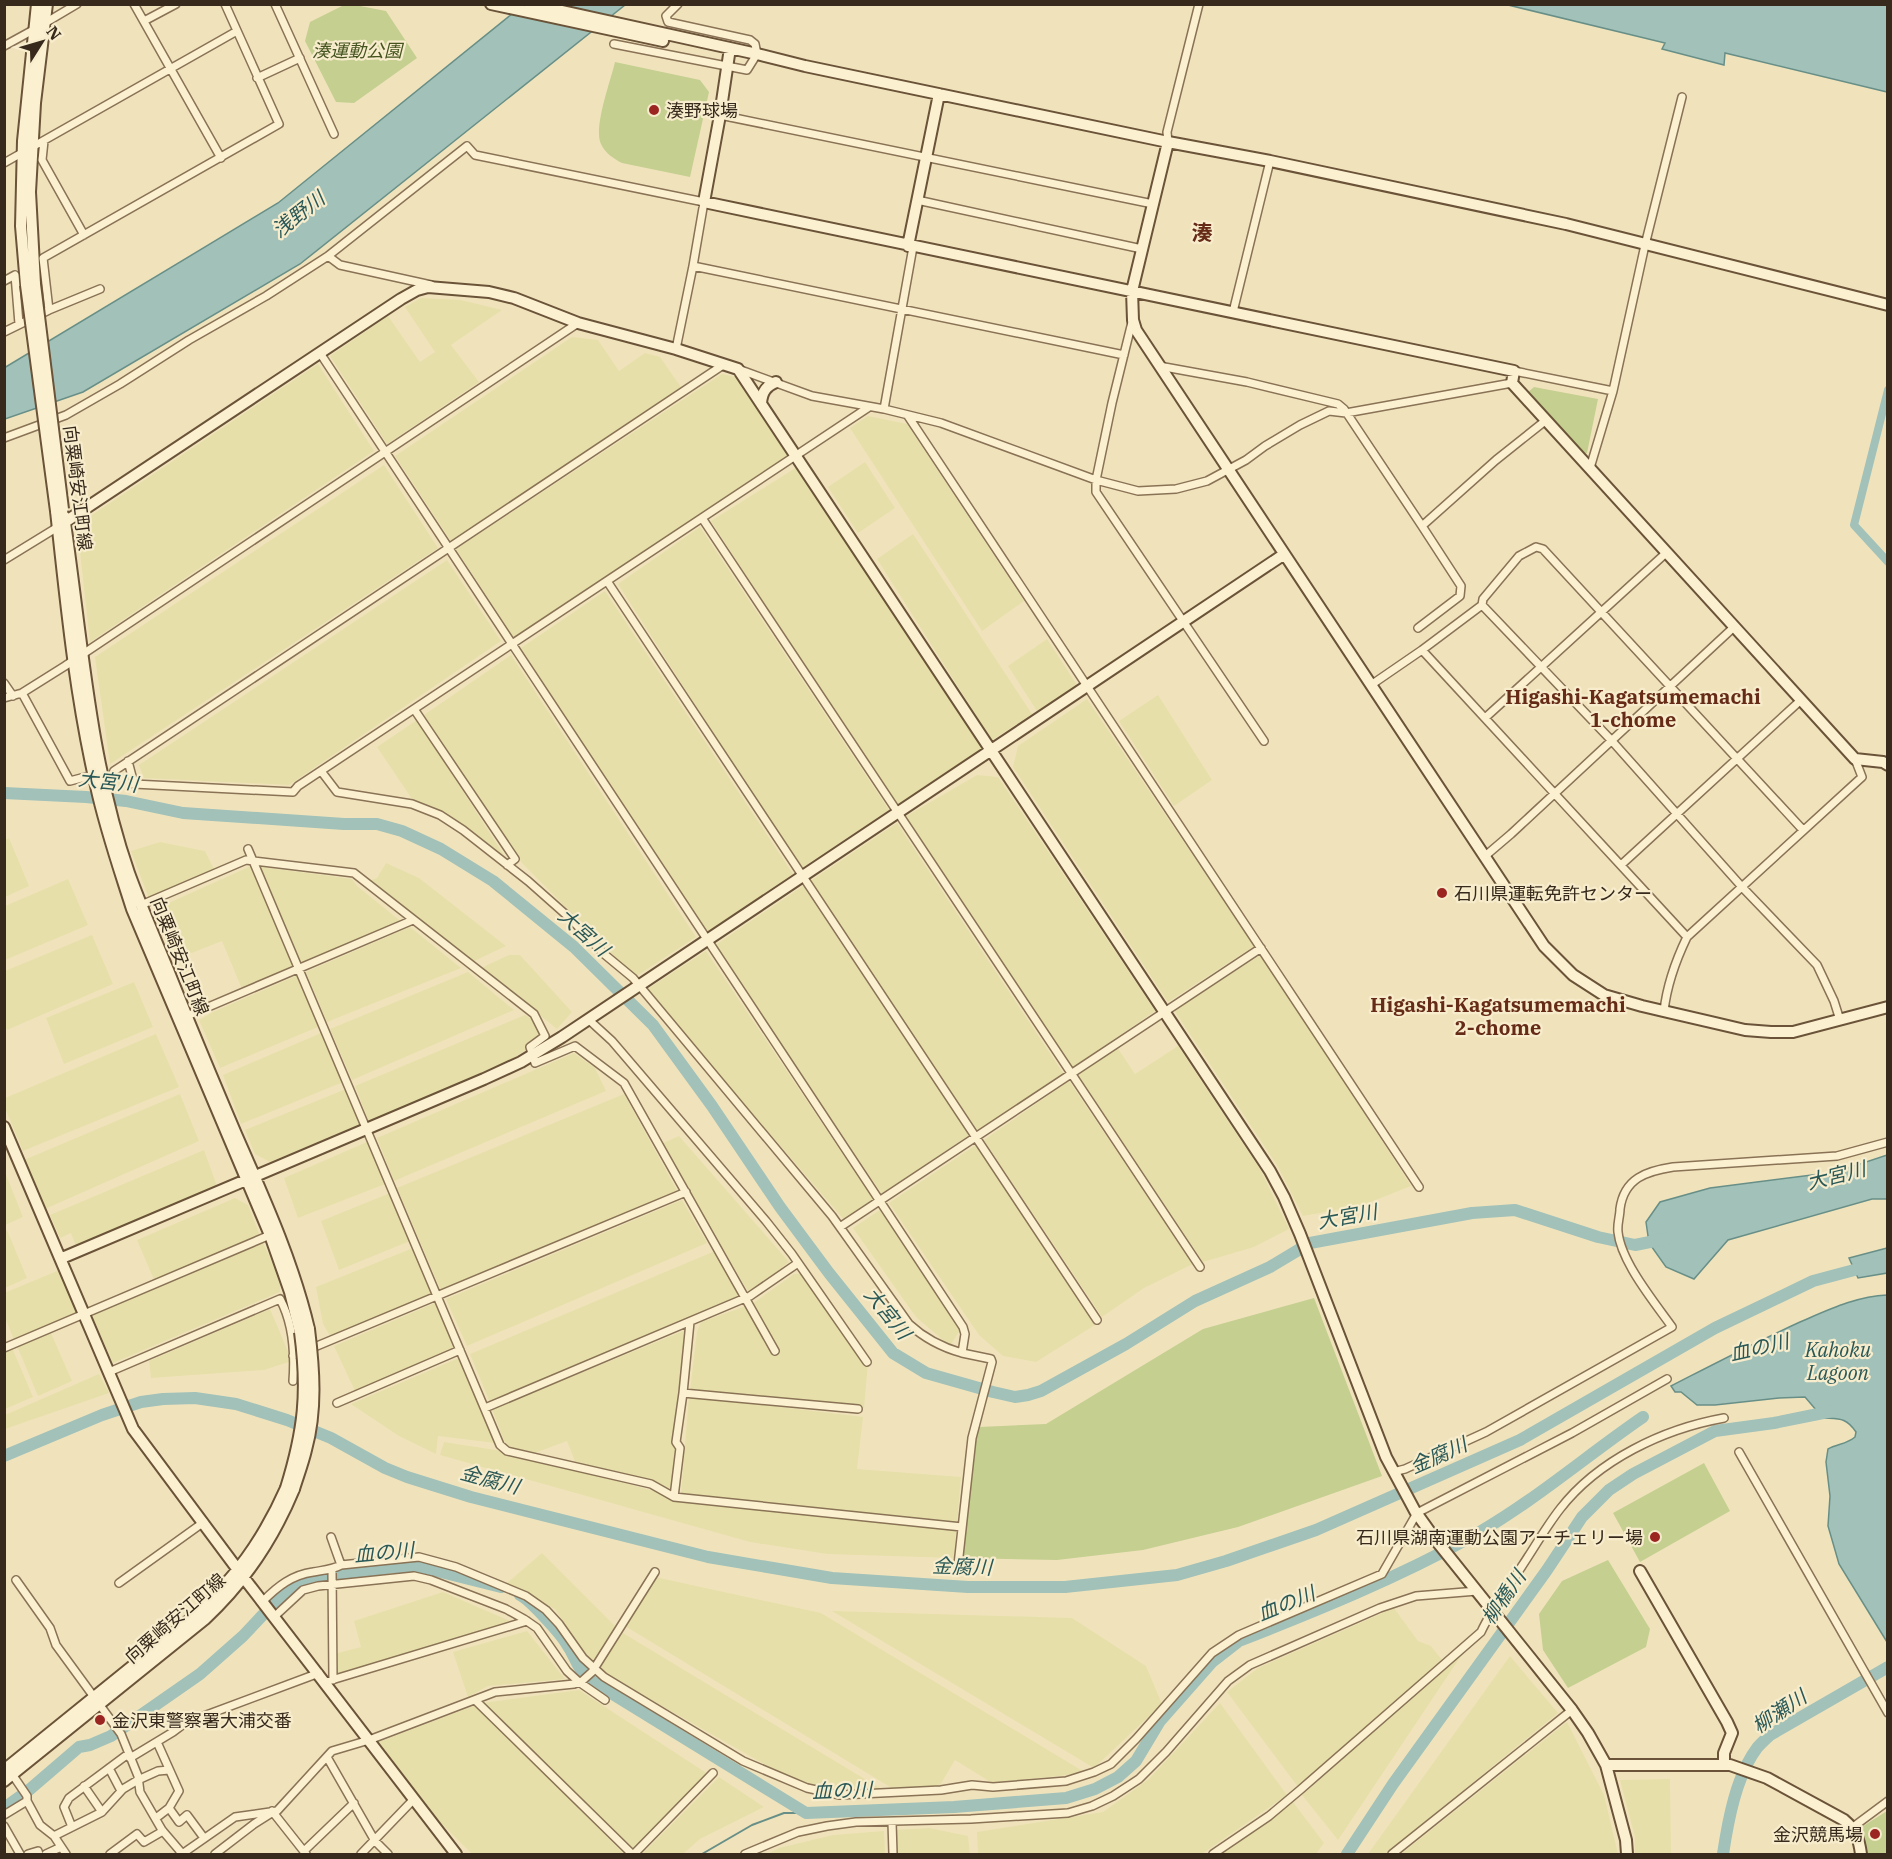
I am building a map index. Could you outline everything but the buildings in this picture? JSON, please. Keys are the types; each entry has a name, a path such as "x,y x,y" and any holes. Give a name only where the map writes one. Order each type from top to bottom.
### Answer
{"street":[{"name":"向粟崎安江町線","path":"7,1771 205,1619 226,1599 241,1574 274,1532 307,1448 312,1419 313,1373 295,1275 250,1179 132,909 99,784 78,656 31,284 30,192 25,115 37,4"},
{"name":"向粟崎安江町線","path":"28,149 47,4"},
{"path":"45,22 77,4"},
{"path":"134,4 221,158"},
{"path":"144,21 176,4"},
{"path":"49,310 43,258 279,124 225,4"},
{"path":"275,4 334,134"},
{"path":"491,4 608,25"},
{"path":"530,4 608,25 730,52 1270,161 1566,224 1887,305"},
{"path":"614,44 747,70 756,56 755,44 750,40 668,22 666,16 678,4"},
{"path":"1199,4 1167,132 1168,142 1132,291 1133,320 1136,330 1544,946 1573,975 1604,995 1745,1030 1793,1032 1887,1007"},
{"path":"4,46 35,28"},
{"path":"4,163 237,31"},
{"path":"676,349 693,266 730,52"},
{"path":"257,78 300,58"},
{"path":"884,409 903,309 917,200 939,94"},
{"path":"1590,468 1613,391 1645,245 1682,97"},
{"path":"720,115 1153,204"},
{"path":"44,141 42,160 84,235"},
{"path":"4,438 66,415 266,296 327,256 467,146 475,155 1613,391"},
{"path":"1233,312 1270,161"},
{"path":"917,200 1142,249"},
{"path":"327,256 340,265 444,288"},
{"path":"693,266 1124,355"},
{"path":"4,281 15,275 19,324"},
{"path":"4,560 417,290 428,287 489,292 514,298 578,323 676,349 812,396 884,409 941,423 1096,480 1138,491 1158,491 1194,485 1228,470 1300,425 1329,411 1346,413 1512,383"},
{"path":"4,332 100,289"},
{"path":"1133,320 1096,480 1096,492 1264,741"},
{"path":"4,698 22,693 386,453 578,323"},
{"path":"320,354 963,1328 965,1334 962,1353"},
{"path":"114,771 723,365"},
{"path":"1159,366 1247,382 1338,404 1461,586 1460,596 1418,628"},
{"path":"738,369 1270,1171 1300,1234 1370,1418 1394,1474 1435,1539 1588,1733 1606,1765 1626,1840 1627,1854"},
{"path":"1512,383 1514,371"},
{"path":"761,403 766,387 776,382"},
{"path":"1512,383 1855,759 1862,777 1687,937 1673,965 1664,1011"},
{"path":"128,761 134,784 293,792 298,786 869,407"},
{"path":"908,416 1419,1187"},
{"path":"1422,526 1496,460 1545,421"},
{"path":"702,518 1200,1267"},
{"path":"1371,685 1482,605 1483,599 1519,556 1536,547 1548,553 1803,830"},
{"path":"1485,718 1666,553"},
{"path":"62,1258 484,1079 532,1055 1283,555"},
{"path":"607,581 1097,1320"},
{"path":"1482,605 1612,741 1742,887 1817,965 1840,1020"},
{"path":"1484,856 1511,834 1734,627"},
{"path":"1422,650 1687,937"},
{"path":"4,683 13,696"},
{"path":"22,693 70,781 85,777"},
{"path":"1621,865 1801,700"},
{"path":"414,709 515,859 507,865"},
{"path":"1855,759 1883,762 1887,765"},
{"path":"321,771 337,792 412,804 440,815 507,865 572,920 604,954 633,978 840,1227 909,1324 925,1338 962,1353 991,1359 972,1438 958,1564"},
{"name":"向粟崎安江町線","path":"117,848 187,1016 250,1179 305,1331"},
{"path":"248,849 500,1445 507,1451 651,1484 674,1497 962,1527"},
{"path":"141,905 246,860 354,873 534,1014 545,1036 530,1047 536,1063 575,1046 624,1083 775,1351"},
{"path":"187,1016 413,920"},
{"path":"840,1227 1261,948"},
{"path":"589,1019 612,1041 766,1221 867,1362"},
{"path":"4,1127 62,1258 133,1429 241,1574 326,1679 369,1740 456,1854"},
{"path":"1394,1474 1486,1432 1672,1328 1631,1267 1618,1232 1621,1204 1627,1188 1638,1177 1655,1170 1673,1167 1837,1156 1887,1142"},
{"path":"293,1356 686,1192"},
{"path":"4,1348 270,1235"},
{"path":"484,1408 745,1298 798,1263"},
{"path":"109,1372 280,1299 285,1308 292,1339 293,1381"},
{"path":"674,1497 680,1448 676,1442 690,1322"},
{"path":"337,1403 460,1350"},
{"path":"263,1601 278,1586 292,1577 332,1570 341,1565 419,1557 456,1567 526,1596 546,1610 583,1658 604,1677 743,1761 807,1788 840,1795 941,1790 972,1785 993,1787 1066,1781 1111,1764 1212,1653 1239,1635 1382,1574 1416,1512 1572,1433 1667,1379"},
{"path":"683,1393 858,1409"},
{"path":"1213,1854 1269,1816 1481,1632 1491,1609 1560,1509 1588,1478 1642,1446 1672,1432 1697,1423 1724,1418"},
{"path":"1739,1452 1887,1713"},
{"path":"119,1583 204,1522"},
{"path":"331,1538 341,1565"},
{"path":"326,1679 333,1585 332,1570"},
{"path":"1640,1571 1732,1733 1724,1753 1727,1765"},
{"path":"215,1854 287,1802 332,1751 369,1740 495,1692 580,1682 594,1670 655,1572"},
{"path":"275,1616 303,1590 318,1586 414,1576 431,1580 506,1609 537,1628 567,1671 605,1700"},
{"path":"16,1580 50,1628 56,1645 118,1730 138,1780 140,1792 163,1832 181,1854 235,1817 273,1812"},
{"path":"745,1854 798,1832 826,1826 1068,1814 1092,1806 1139,1779 1166,1752 1228,1681 1250,1665 1285,1648 1416,1596 1477,1591"},
{"path":"72,1827 64,1807 69,1798 109,1768 157,1742 185,1723 326,1679 527,1622"},
{"path":"475,1700 633,1854 713,1773"},
{"path":"1392,1854 1572,1710"},
{"path":"156,1818 169,1808 180,1791 157,1742"},
{"path":"327,1757 375,1841 388,1854"},
{"path":"1606,1765 1727,1765 1767,1778 1853,1827 1861,1854"},
{"path":"109,1768 121,1791"},
{"path":"54,1836 102,1812 121,1791 138,1780 158,1771 170,1770"},
{"path":"7,1771 26,1796 40,1825 54,1836 66,1854"},
{"path":"84,1786 102,1812"},
{"path":"4,1815 26,1796"},
{"path":"361,1854 414,1799"},
{"path":"1853,1827 1887,1801"},
{"path":"273,1812 305,1853 354,1803"},
{"path":"169,1808 179,1822 187,1815 204,1838"},
{"path":"892,1821 893,1854"},
{"path":"4,1826 18,1854"},
{"path":"110,1854 137,1834 144,1842 163,1832"},
{"path":"46,1854 61,1847"},
{"path":"28,1854 38,1851 39,1854"}],"shaded area":[{"path":"421,298 461,300 502,310 451,345 479,382 387,444 330,356 388,316 420,362 435,352 405,307"},
{"path":"572,337 598,340 619,371 645,353 660,357 681,387 451,541 395,456"},
{"path":"318,364 374,451 90,642 77,525"},
{"path":"722,374 739,378 790,454 514,638 456,549"},
{"path":"868,416 907,424 1024,601 982,631 850,428"},
{"path":"865,462 895,508 858,533 828,487"},
{"path":"384,465 438,548 110,764 95,657"},
{"path":"797,467 984,747 895,806 711,521"},
{"path":"700,527 889,810 800,869 618,584"},
{"path":"913,534 1032,714 992,740 877,559"},
{"path":"447,560 501,641 289,785 144,778 139,765"},
{"path":"605,591 793,874 705,933 521,648"},
{"path":"1047,639 1077,685 1037,711 1008,666"},
{"path":"511,655 696,937 635,977 522,863 424,715"},
{"path":"1158,695 1212,780 1174,806 1119,721"},
{"path":"1087,699 1254,946 1168,1002 1013,767 1018,746"},
{"path":"417,720 507,860 457,821 412,799 377,747"},
{"path":"977,775 998,777 1155,1011 1072,1068 903,818"},
{"path":"897,823 1063,1073 978,1131 809,882"},
{"path":"9,838 29,886 5,897 5,840"},
{"path":"160,842 205,851 215,871 150,901 131,851"},
{"path":"386,863 419,878 506,946 472,962 369,881 377,878"},
{"path":"251,866 293,968 242,989 222,941 174,960 153,910"},
{"path":"261,867 352,879 357,886 403,923 302,965"},
{"path":"68,879 88,925 5,960 5,906"},
{"path":"803,886 969,1135 882,1194 714,946"},
{"path":"410,927 461,968 327,1022 306,972"},
{"path":"92,935 113,984 7,1030 4,1024 5,971"},
{"path":"706,951 875,1202 846,1222 646,990"},
{"path":"1262,954 1411,1186 1363,1205 1303,1216 1277,1165 1174,1010"},
{"path":"509,955 520,955 572,1012 557,1029 481,968"},
{"path":"468,972 514,1010 352,1080 330,1029"},
{"path":"298,975 318,1027 220,1068 199,1020"},
{"path":"134,982 153,1027 64,1064 46,1018"},
{"path":"525,1015 537,1023 543,1039 502,1065 369,1122 355,1086"},
{"path":"321,1033 343,1082 241,1124 223,1075"},
{"path":"156,1034 179,1087 23,1151 5,1108 5,1098"},
{"path":"1178,1046 1261,1171 1289,1229 1254,1247 1203,1262 1078,1075 1117,1047 1135,1074"},
{"path":"574,1053 595,1068 606,1091 394,1181 377,1138"},
{"path":"1069,1081 1193,1264 1144,1288 1102,1317 984,1140"},
{"path":"346,1089 361,1124 270,1162 255,1154 245,1130"},
{"path":"180,1094 199,1141 45,1209 24,1160"},
{"path":"624,1094 679,1194 442,1293 397,1188"},
{"path":"679,1136 789,1262 749,1293 661,1144"},
{"path":"367,1142 385,1184 298,1218 284,1178"},
{"path":"976,1145 1095,1325 1036,1362 1003,1356 979,1335 889,1203"},
{"path":"204,1150 217,1186 76,1246 71,1233 60,1238 50,1215"},
{"path":"5,1172 23,1217 4,1225"},
{"path":"390,1193 410,1241 339,1270 321,1221"},
{"path":"235,1198 248,1205 260,1236 155,1282 137,1240"},
{"path":"682,1200 707,1243 467,1346 446,1299"},
{"path":"880,1210 960,1330 950,1346 916,1317 853,1228"},
{"path":"7,1230 27,1278 5,1288 5,1231"},
{"path":"263,1243 280,1285 280,1292 113,1363 93,1318 95,1313"},
{"path":"413,1248 433,1297 332,1339 323,1324 316,1287"},
{"path":"715,1251 744,1299 491,1405 470,1354"},
{"path":"62,1269 79,1312 14,1340 5,1317 4,1293"},
{"path":"794,1274 803,1274 868,1363 864,1408 690,1391 697,1332 701,1322 752,1304"},
{"path":"435,1303 454,1349 355,1391 334,1346"},
{"path":"270,1309 292,1361 264,1370 151,1378 149,1361"},
{"path":"691,1328 676,1492 661,1484 576,1464 567,1441 532,1454 507,1448 492,1409"},
{"path":"51,1333 72,1381 38,1396 17,1346"},
{"path":"11,1348 33,1397 5,1409 5,1350"},
{"path":"459,1358 495,1443 438,1436 436,1454 399,1436 351,1404"},
{"path":"99,1374 109,1393 5,1429 5,1415"},
{"path":"689,1396 863,1417 857,1469 961,1477 957,1523 681,1495"},
{"path":"444,1442 502,1451 654,1491 676,1501 956,1529 954,1558 827,1554 750,1542 440,1455"},
{"path":"542,1553 617,1628 591,1663 555,1609 506,1584"},
{"path":"655,1577 821,1613 1086,1773 992,1783 955,1760 939,1787 895,1790 625,1626"},
{"path":"443,1592 517,1624 335,1680 334,1654 361,1647 354,1621"},
{"path":"1394,1608 1418,1641 1431,1646 1442,1660 1298,1787 1227,1692 1258,1668"},
{"path":"832,1611 1072,1618 1146,1666 1162,1704 1094,1768"},
{"path":"527,1631 565,1679 488,1686 468,1697 453,1652"},
{"path":"623,1633 883,1790 833,1792 794,1781 597,1669"},
{"path":"1463,1653 1338,1840 1302,1795"},
{"path":"1510,1656 1558,1713 1385,1854 1368,1854"},
{"path":"579,1690 708,1774 631,1851 483,1703"},
{"path":"1220,1703 1287,1795 1202,1854 978,1854 977,1832 1103,1812 1149,1779"},
{"path":"476,1705 624,1854 472,1854 439,1821 379,1742"},
{"path":"1567,1722 1604,1795 1618,1854 1401,1854"},
{"path":"719,1777 764,1807 700,1839 683,1854 642,1854"},
{"path":"1670,1779 1671,1854 1635,1854 1635,1837 1620,1780"},
{"path":"1293,1802 1324,1843 1316,1854 1219,1854"},
{"path":"929,1828 968,1836 970,1854 896,1854 894,1830"},
{"path":"884,1831 885,1854 767,1854 779,1848 833,1835"}],"green space":[{"name":"湊運動公園","path":"344,5 386,11 417,58 354,103 336,102 305,41 310,22"},
{"name":"湊野球場","path":"615,62 700,80 709,92 690,177 622,163 610,155 601,144 599,127"},
{"path":"1534,387 1598,399 1587,453 1583,455 1527,393"},
{"path":"1314,1298 1382,1476 1238,1527 1143,1550 1057,1560 963,1558 974,1449 979,1427 1046,1424 1203,1329"},
{"name":"石川県湖南運動公園アーチェリー場","path":"1704,1463 1730,1511 1640,1562 1613,1513"},
{"path":"1608,1560 1650,1629 1646,1647 1568,1688 1543,1650 1539,1614 1562,1581"},
{"name":"金沢競馬場","path":"1887,1811 1887,1854 1866,1854 1860,1828"}],"water":[{"name":"浅野川","path":"523,5 625,5 300,264 83,392 5,419 4,368 278,203"},
{"path":"1508,5 1887,5 1887,92 1725,53 1724,65 1662,49 1665,43"},
{"path":"1887,1155 1887,1199 1872,1199 1728,1240 1694,1279 1666,1267 1649,1243 1646,1222 1660,1202 1710,1188 1836,1172"},
{"path":"1887,1248 1887,1273 1858,1278 1849,1258"},
{"name":"Kahoku Lagoon","path":"1888,1295 1887,1642 1839,1564 1828,1526 1830,1496 1826,1462 1828,1449 1855,1437 1856,1432 1852,1427 1842,1420 1823,1418 1805,1397 1697,1405 1681,1392 1675,1392 1671,1386 1767,1337 1821,1313 1854,1301"}],"waterway":[{"path":"1888,390 1854,525 1888,562"},
{"name":"大宮川","path":"4,793 126,801 183,813 344,824 377,824 402,831 441,849 493,881 574,947 653,1025 712,1106 780,1207 893,1353 926,1373 993,1392 1015,1397 1041,1391 1126,1344 1195,1301 1270,1267 1310,1243 1472,1213 1515,1210 1598,1237 1635,1245 1665,1239"},
{"name":"金腐川","path":"4,1456 102,1415 141,1402 195,1398 236,1404 287,1420 331,1438 385,1468 471,1497 708,1557 832,1578 968,1587 1065,1587 1177,1575 1316,1530 1520,1440 1715,1328 1813,1281 1888,1261"},
{"name":"柳橋川","path":"1347,1854 1393,1784 1547,1570 1582,1517 1609,1490 1633,1474 1715,1431 1774,1423 1833,1411"},
{"name":"血の川","path":"520,1595 558,1632 579,1667 593,1682 806,1813 954,1807 1066,1798 1095,1789 1118,1777 1136,1761 1160,1721 1212,1662 1239,1641 1386,1580 1471,1537 1494,1524 1643,1417"},
{"name":"血の川","path":"4,1808 29,1790 79,1747 111,1736 200,1674 243,1636 276,1601 298,1584 310,1580 393,1567 421,1567 501,1587"},
{"name":"柳瀬川","path":"1723,1854 1730,1813 1738,1785 1758,1746 1770,1735 1888,1667"},
{"path":"702,1854 752,1825 784,1813 806,1813"}],"place":[{"name":"湊野球場","path":"654,110"},
{"name":"石川県運転免許センター","path":"1442,893"},
{"name":"石川県湖南運動公園アーチェリー場","path":"1655,1537"},
{"name":"金沢東警察署大浦交番","path":"100,1720"},
{"name":"金沢競馬場","path":"1875,1834"}],"district":[{"name":"湊","path":"1202,232"},
{"name":"Higashi-Kagatsumemachi 1-chome","path":"1633,708"},
{"name":"Higashi-Kagatsumemachi 2-chome","path":"1498,1016"}]}
